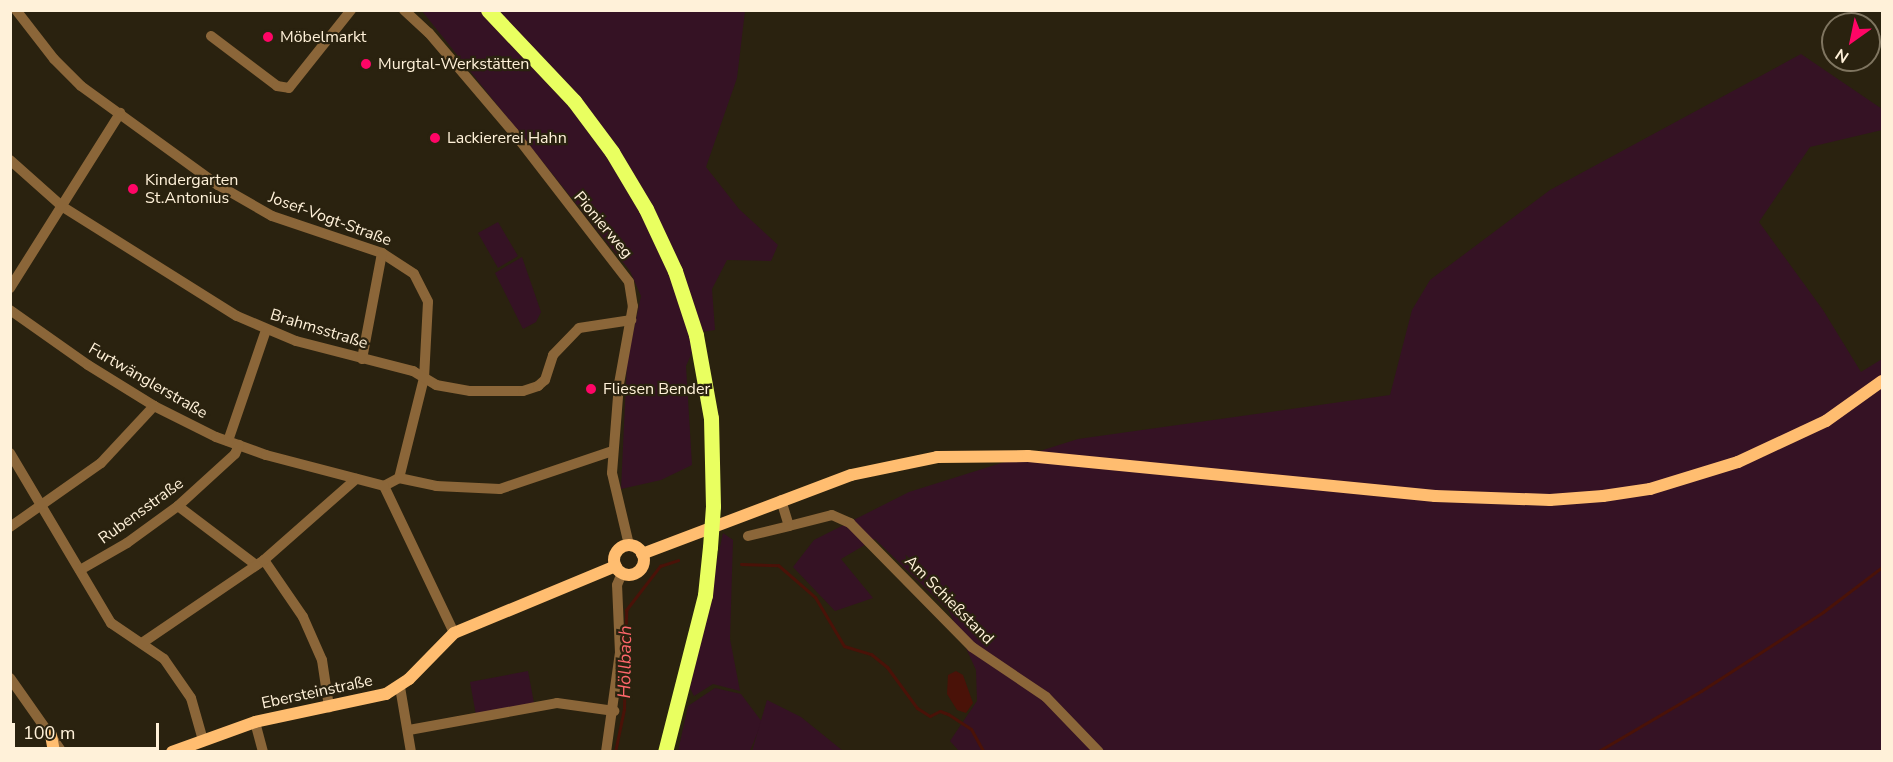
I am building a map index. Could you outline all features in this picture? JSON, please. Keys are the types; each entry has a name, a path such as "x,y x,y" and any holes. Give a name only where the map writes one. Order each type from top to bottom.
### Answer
{"main road":[{"path":"488,10 574,101 617,161 665,250 696,335 711,418 713,506 710,547 705,595 665,752"}],"street":[{"name":"Josef-Vogt-Straße","path":"16,10 68,74 218,185 261,211 382,252 414,274 428,302 424,378 399,478"},
{"path":"211,36 277,86 289,87 351,10"},
{"name":"Pionierweg","path":"404,10 429,33 514,133 563,200 616,262 629,282 631,320 619,384 612,451 612,473 628,545"},
{"path":"10,288 120,113"},
{"name":"Brahmsstraße","path":"10,160 63,207 168,276 266,330 454,389 523,391 545,380 553,355 579,328 631,320"},
{"path":"362,359 382,252"},
{"name":"Furtwänglerstraße","path":"10,310 88,365 154,406 234,443 384,486"},
{"name":"Rubensstraße","path":"80,570 127,543 178,506 235,454 234,443 266,330"},
{"name":"Ebersteinstraße","path":"172,752 255,722 361,702 400,687 453,633 619,570 639,570 642,554 781,500 888,464 982,454 1028,456 1435,496 1550,500 1603,496 1650,489 1738,462 1826,421 1882,381"},
{"path":"10,528 43,507 100,463 154,406"},
{"path":"453,633 384,486 399,478 436,486 500,489 612,451"},
{"path":"10,453 111,623 164,659 191,698 203,740"},
{"path":"142,643 260,562 356,479"},
{"path":"748,536 789,525 781,500"},
{"path":"178,506 260,562 303,617 322,660 329,707"},
{"name":"Am Schießstand","path":"789,525 841,516 972,647 1046,697 1099,752"},
{"path":"606,752 614,711 620,653 616,585 619,570 617,552 628,545 642,554"},
{"path":"11,681 62,752"},
{"path":"400,687 411,752"},
{"path":"409,730 557,703 614,711"},
{"path":"255,722 263,752"},
{"path":"51,735 54,752"}],"shaded area":[{"path":"422,11 745,11 737,78 706,167 739,209 778,245 771,261 727,260 712,289 715,330 701,332 686,366 692,465 661,480 621,489 627,361 641,296 630,271"},
{"path":"1801,54 1821,68 1821,72 1828,72 1882,109 1882,130 1810,147 1759,222 1823,310 1861,372 1882,359 1882,751 959,751 950,741 977,701 976,670 949,611 875,539 841,559 873,598 835,611 793,567 814,540 909,492 1078,439 1390,395 1412,310 1430,280 1550,190"},
{"path":"498,222 518,256 498,268 478,233"},
{"path":"522,257 541,312 536,322 523,329 495,273"},
{"path":"723,533 733,540 730,639 740,691 713,684 694,696 690,688"},
{"path":"528,671 534,703 476,715 470,682"},
{"path":"956,671 963,675 973,703 966,713 957,710 947,694 948,675"},
{"path":"715,688 741,694 762,722 750,751 678,751 688,706"},
{"path":"767,700 801,717 843,751 752,751"}],"waterway":[{"name":"Höllbach","path":"625,647 626,610 660,566 678,560"},
{"name":"Höllbach","path":"741,564 778,565 815,597 844,646 871,654 887,667 917,708 930,716 940,711 948,714 971,729 984,752"},
{"path":"1597,752 1701,691 1823,612 1882,567"},
{"name":"Höllbach","path":"615,752 624,709 625,654"}],"place":[{"name":"Möbelmarkt","path":"268,37"},
{"name":"Murgtal-Werkstätten","path":"366,64"},
{"name":"Lackiererei Hahn","path":"435,138"},
{"name":"Kindergarten St.Antonius","path":"133,189"},
{"name":"Fliesen Bender","path":"591,389"}]}
